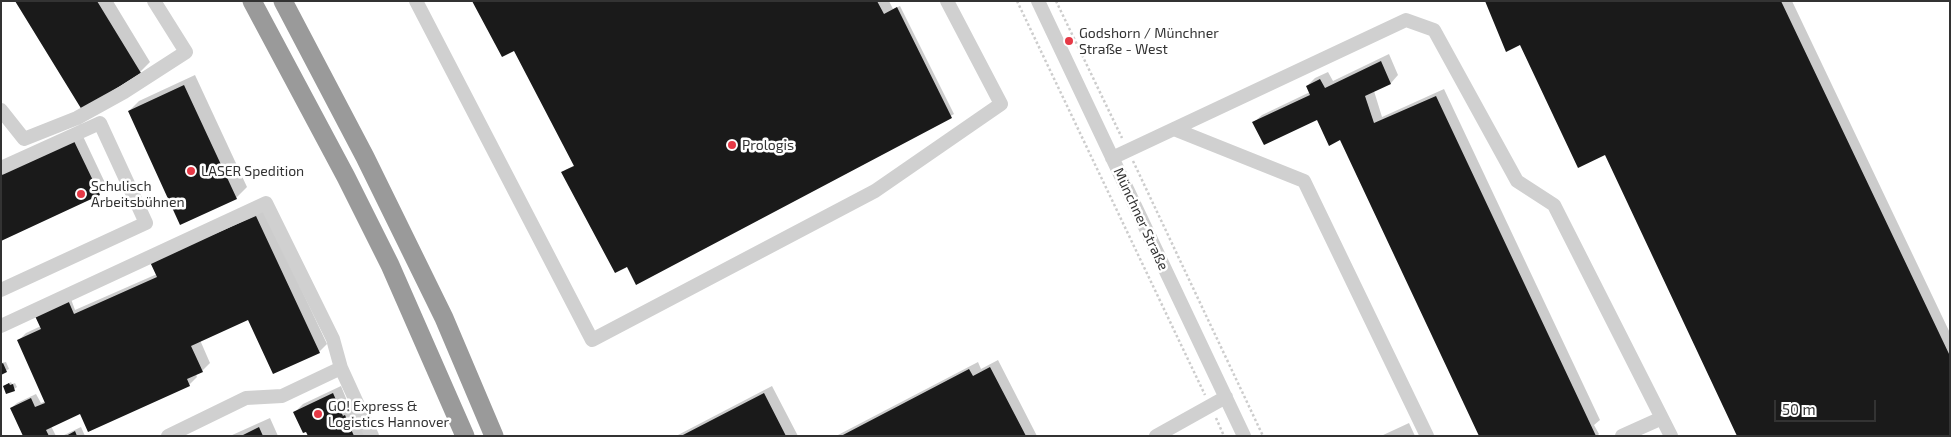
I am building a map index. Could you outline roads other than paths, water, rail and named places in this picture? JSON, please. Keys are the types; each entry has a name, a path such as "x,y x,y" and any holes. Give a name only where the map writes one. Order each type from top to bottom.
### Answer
{"highway":[{"path":"252,1 346,177 390,265 465,436"},
{"path":"282,1 365,157 444,318 494,436"}],"street":[{"path":"1,110 24,139 77,118 124,92 186,52 154,1"},
{"path":"416,1 592,340 876,191 1001,104 947,1"},
{"name":"Münchner Straße","path":"1038,1 1244,436"},
{"path":"1112,158 1406,20 1434,30 1517,180 1554,205 1671,436"},
{"path":"1,168 100,123 146,223 1,290"},
{"path":"1174,129 1304,181 1427,436"},
{"path":"1,326 266,204 333,339 341,368 372,436"},
{"path":"168,436 246,398 282,396 341,368"},
{"path":"1156,436 1226,397"},
{"path":"1622,436 1662,418"}],"place":[{"name":"Godshorn / Münchner Straße - West","path":"1069,41"},
{"name":"Prologis","path":"732,145"},
{"name":"LASER Spedition","path":"191,171"},
{"name":"Schulisch Arbeitsbühnen","path":"81,194"},
{"name":"GO! Express & Logistics Hannover","path":"318,414"}]}
